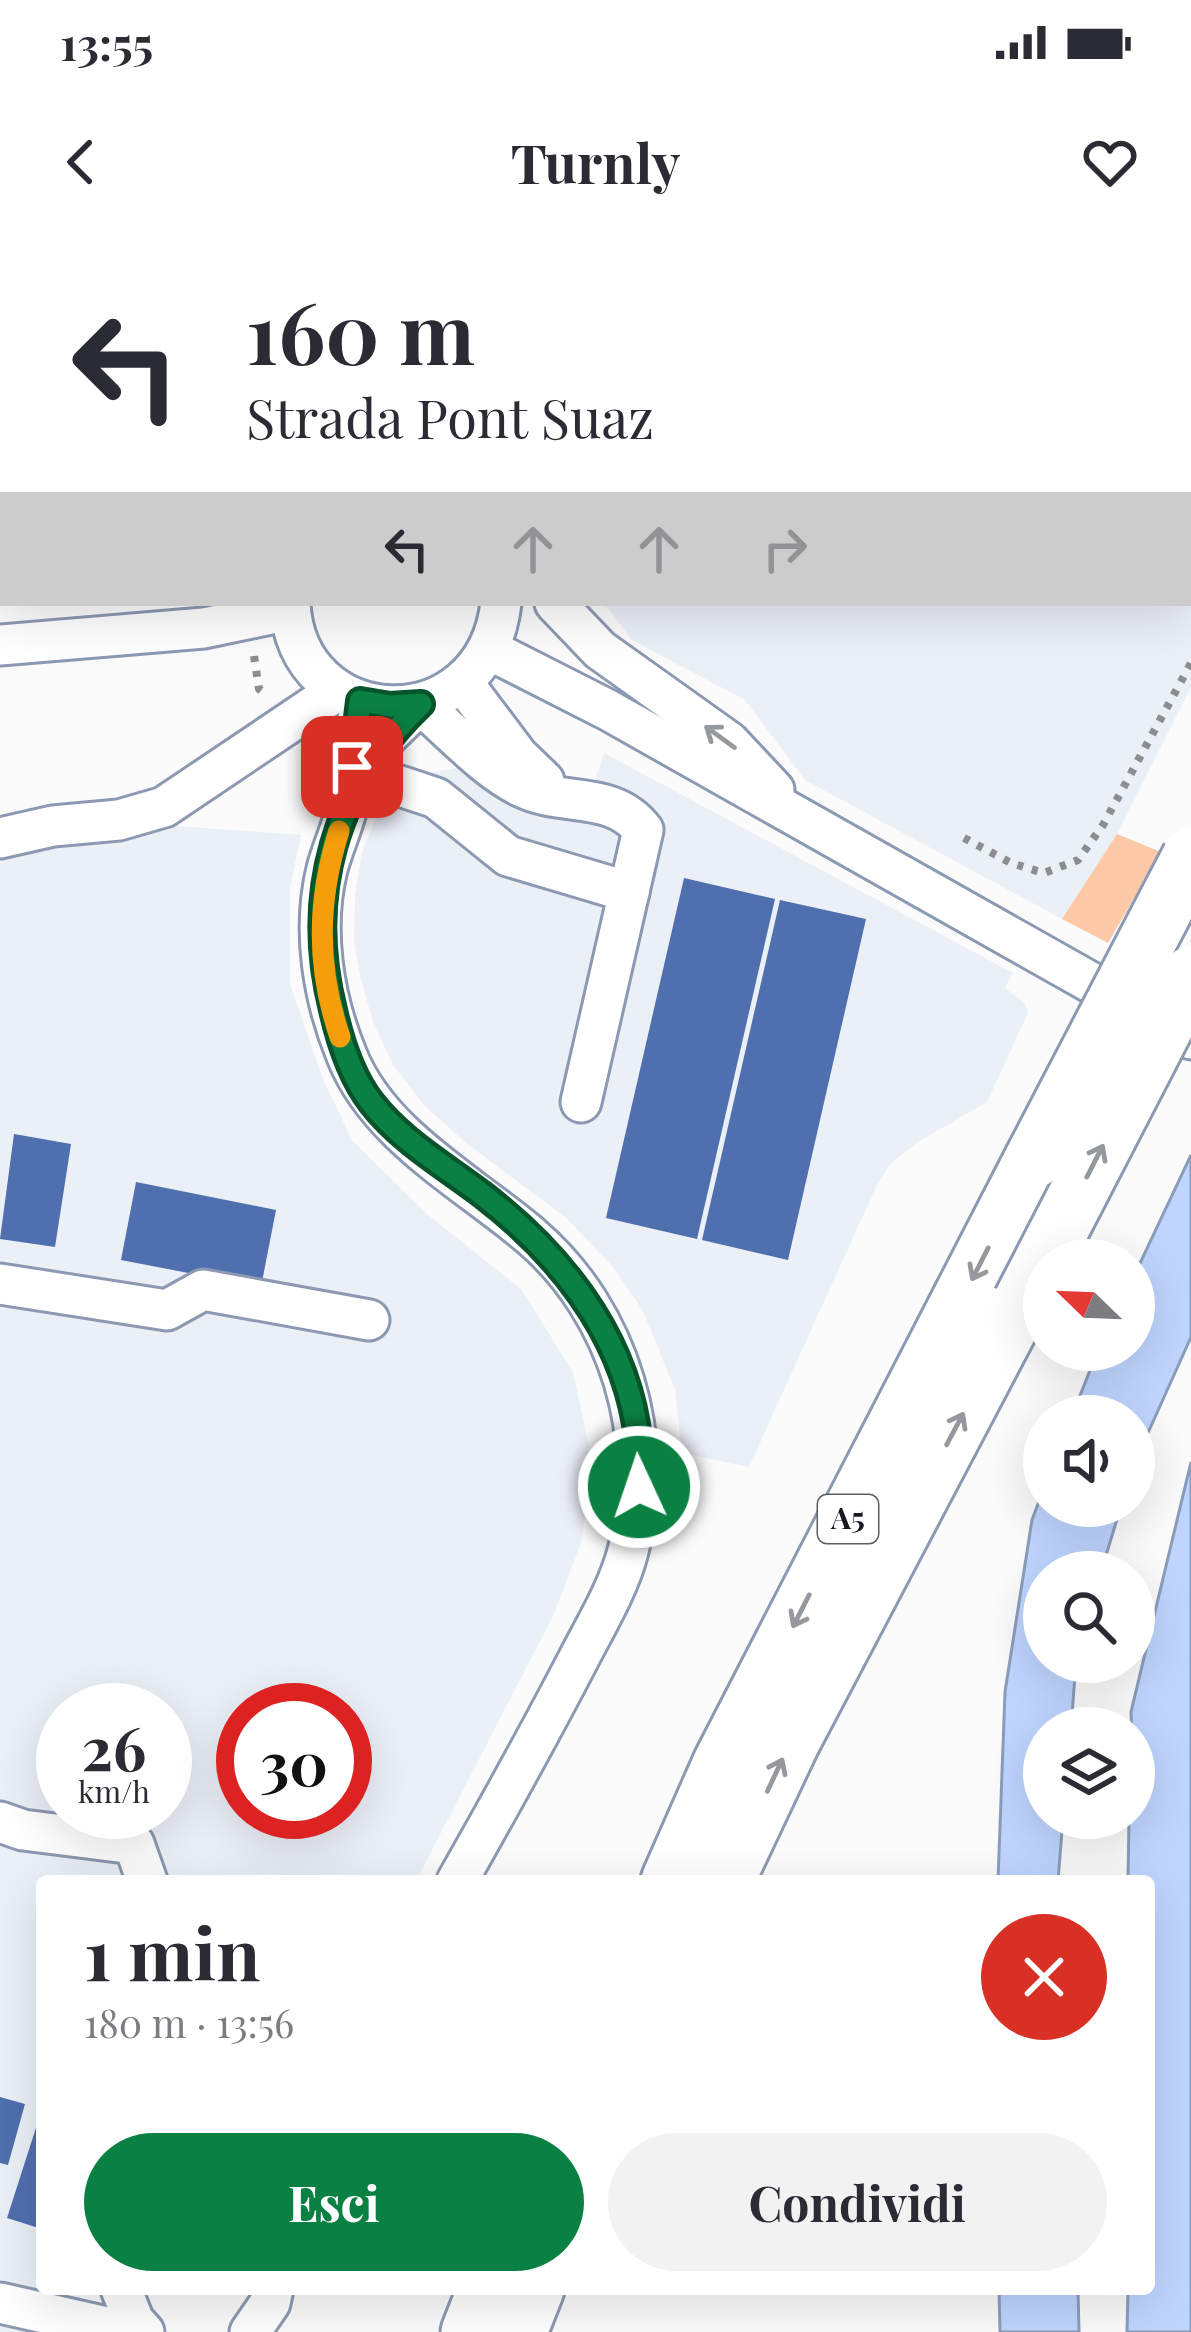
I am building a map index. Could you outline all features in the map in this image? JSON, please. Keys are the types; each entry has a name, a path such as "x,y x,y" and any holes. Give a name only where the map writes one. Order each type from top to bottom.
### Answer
{"highway":[{"name":"A5","path":"673,1875 722,1763 1191,857"},
{"name":"A5","path":"728,1875 790,1743 1191,975"},
{"path":"470,2332 485,2295"},
{"path":"518,2332 533,2295"}],"street":[{"path":"0,644 204,628 290,606 304,653 349,695 390,706 421,704 525,789 598,801 631,814 643,830 581,1102"},
{"path":"460,1875 540,1734 628,1554 639,1487 636,1423 618,1360 588,1302 547,1250 485,1196 416,1147 370,1101 348,1059 323,974 320,914 327,870 349,801 385,738 421,704 463,683 490,650 500,606"},
{"path":"558,606 600,650 729,742 802,820"},
{"path":"490,650 608,710 1191,1039"},
{"path":"228,765 278,704 304,653"},
{"path":"463,683 518,756 542,779 574,799"},
{"path":"0,838 53,826 119,820 164,807 349,695"},
{"path":"349,695 349,801"},
{"path":"400,785 436,798 508,856 629,892"},
{"path":"0,1284 167,1310 203,1290 369,1320"},
{"path":"0,1822 23,1830 134,1844 145,1875"},
{"path":"8,2305 47,2302 65,2295"},
{"path":"123,2295 144,2332"},
{"path":"250,2332 272,2295"},
{"path":"8,2305 129,2332"}],"path":[{"path":"228,621 230,652 254,653 259,689 278,704"},
{"path":"964,838 1011,863 1043,873 1078,860 1103,825 1191,663"}],"shaded area":[{"path":"606,606 1191,606 1191,687 1117,834 1062,919 805,780 745,700 632,640"},
{"path":"604,753 1013,973 1005,988 1025,1003 1028,1013 987,1102 890,1164 749,1467 682,1453 675,1390 643,1311 614,1268 565,1217 466,1143 424,1105 393,1065 373,1022 360,976 354,942 355,894 363,849 396,772 411,776 457,768 466,759 530,814 593,820 595,780"},
{"path":"163,825 301,835 290,887 290,984 323,1079 352,1140 427,1214 521,1289 573,1372 593,1465 581,1543 553,1616 419,1875 36,1875 36,2295 53,2295 44,2332 0,2332 0,855"},
{"path":"1117,834 1161,852 1108,943 1062,919"}],"water":[{"path":"1191,1155 1191,1337 1155,1417 1155,1395 1080,1395 1090,1371 1155,1371 1151,1239"},
{"path":"1191,1462 1191,2332 1127,2332 1128,2295 1155,2295 1155,1875 1128,1875 1129,1839 1155,1839 1155,1707 1132,1707 1138,1683 1155,1683 1155,1612"},
{"path":"1031,1527 1115,1527 1107,1551 1027,1551"},
{"path":"1023,1577 1023,1683 1074,1683 1073,1707 1023,1707 1023,1839 1061,1839 1058,1875 998,1875 1005,1692"},
{"path":"999,2295 1078,2295 1079,2332 1000,2332"}],"building":[{"path":"684,878 775,899 697,1239 606,1218"},
{"path":"780,900 866,919 788,1260 702,1240"},
{"path":"14,1134 71,1144 55,1247 0,1239"},
{"path":"136,1182 276,1210 261,1287 121,1260"},
{"path":"0,2097 25,2104 8,2165 0,2163"},
{"path":"36,2128 36,2227 7,2218"}],"slow traffic":[{"path":"339,831 320,914 323,974 340,1037"}],"route":[{"path":"352,767 360,701 421,704 385,738 349,801 327,870 320,914 323,974 348,1059 370,1101 416,1147 485,1196 547,1250 588,1302 618,1360 636,1423 639,1487"}]}
